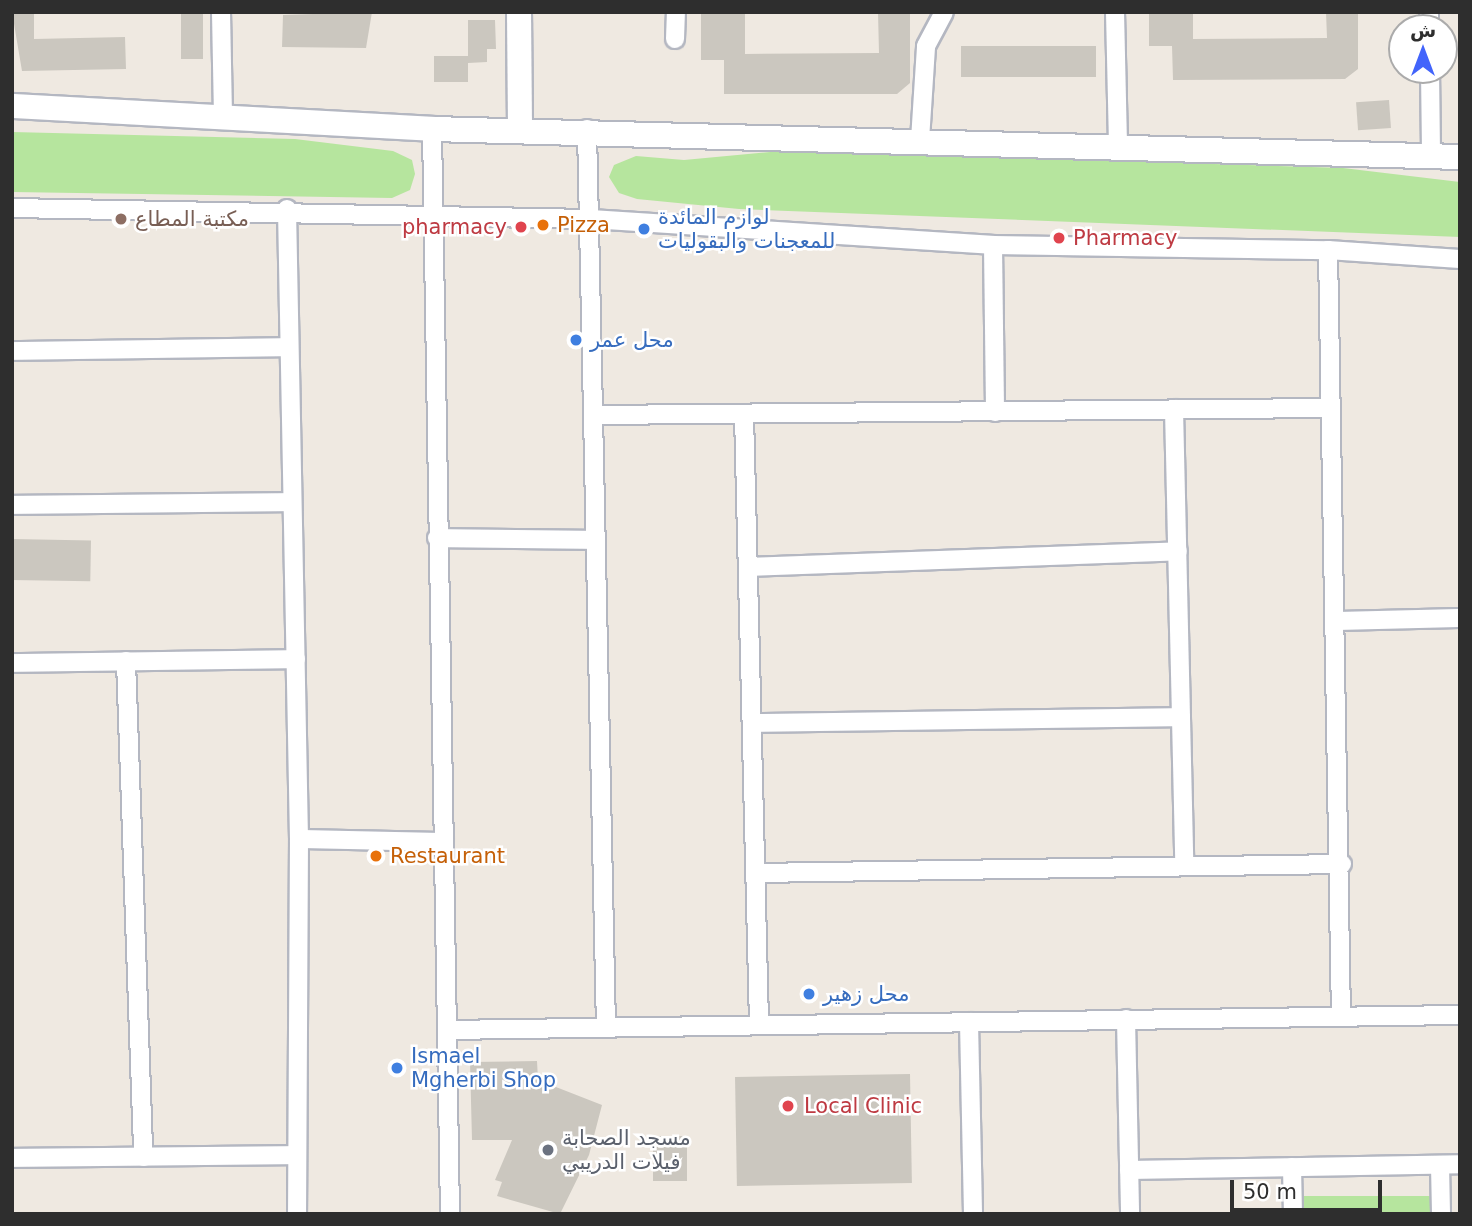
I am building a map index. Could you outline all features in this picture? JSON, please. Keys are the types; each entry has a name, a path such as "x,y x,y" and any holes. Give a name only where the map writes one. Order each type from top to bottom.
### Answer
{"street":[{"path":"222,12 223,115"},
{"path":"519,12 520,128"},
{"path":"675,39 676,12"},
{"path":"920,140 926,46 944,12"},
{"path":"1115,12 1118,146"},
{"path":"1430,84 1431,155"},
{"path":"12,106 223,115 432,129 587,129 1460,157"},
{"path":"432,129 430,213 450,1214"},
{"path":"587,129 597,415 594,540 606,1028"},
{"path":"12,208 287,209 430,213 592,219 993,245 1328,250 1460,259"},
{"path":"287,209 299,839 297,1214"},
{"path":"993,245 995,412"},
{"path":"1328,250 1328,408 1342,864 1341,1015"},
{"path":"12,351 289,347"},
{"path":"597,415 1328,408"},
{"path":"1174,409 1184,866"},
{"path":"744,414 754,723 759,1025"},
{"path":"12,505 292,502"},
{"path":"437,538 594,540"},
{"path":"750,567 1178,551"},
{"path":"1336,621 1460,618"},
{"path":"12,663 296,659"},
{"path":"126,661 144,1157"},
{"path":"754,723 1181,717"},
{"path":"299,839 444,842"},
{"path":"756,873 1342,864"},
{"path":"447,1030 1460,1015"},
{"path":"1126,1019 1130,1214"},
{"path":"969,1022 973,1214"},
{"path":"12,1158 297,1155"},
{"path":"1129,1170 1460,1164"},
{"path":"1440,1165 1441,1214"},
{"path":"1292,1167 1293,1214"}],"green space":[{"path":"12,132 295,139 393,151 412,160 415,174 410,190 392,198 12,192"},
{"path":"781,151 1343,168 1460,182 1460,237 739,209 637,199 619,193 609,177 614,165 636,156 684,160"},
{"path":"1298,1196 1434,1196 1434,1214 1298,1214"}],"building":[{"path":"12,12 34,12 34,39 125,37 126,69 22,71"},
{"path":"181,12 203,12 203,59 181,59"},
{"path":"372,12 366,48 282,47 283,15"},
{"path":"701,12 745,12 745,54 879,53 878,12 910,12 910,83 897,94 724,94 724,60 701,60"},
{"path":"1149,12 1193,12 1193,39 1327,38 1326,12 1358,12 1358,69 1345,79 1173,80 1172,46 1149,46"},
{"path":"468,20 495,20 496,49 487,49 487,62 468,63"},
{"path":"961,46 1096,46 1096,77 961,77"},
{"path":"434,56 468,56 468,82 434,82"},
{"path":"1389,100 1391,128 1358,130 1356,102"},
{"path":"12,539 91,540 90,581 12,580"},
{"path":"537,1061 538,1080 602,1105 589,1155 560,1214 497,1196 502,1182 495,1180 512,1140 472,1140 470,1062"},
{"path":"910,1074 912,1183 737,1186 735,1077"},
{"path":"653,1136 687,1136 687,1181 653,1181"}],"place":[{"name":"مكتبة المطاع","path":"121,219"},
{"name":"Pizza","path":"543,225"},
{"name":"pharmacy","path":"521,227"},
{"name":"لوازم المائدة للمعجنات والبقوليات","path":"644,229"},
{"name":"Pharmacy","path":"1059,238"},
{"name":"محل عمر","path":"576,340"},
{"name":"Restaurant","path":"376,856"},
{"name":"محل زهير","path":"809,994"},
{"name":"Ismael Mgherbi Shop","path":"397,1068"},
{"name":"Local Clinic","path":"788,1106"},
{"name":"مسجد الصحابة فيلات الدريبي","path":"548,1150"}]}
